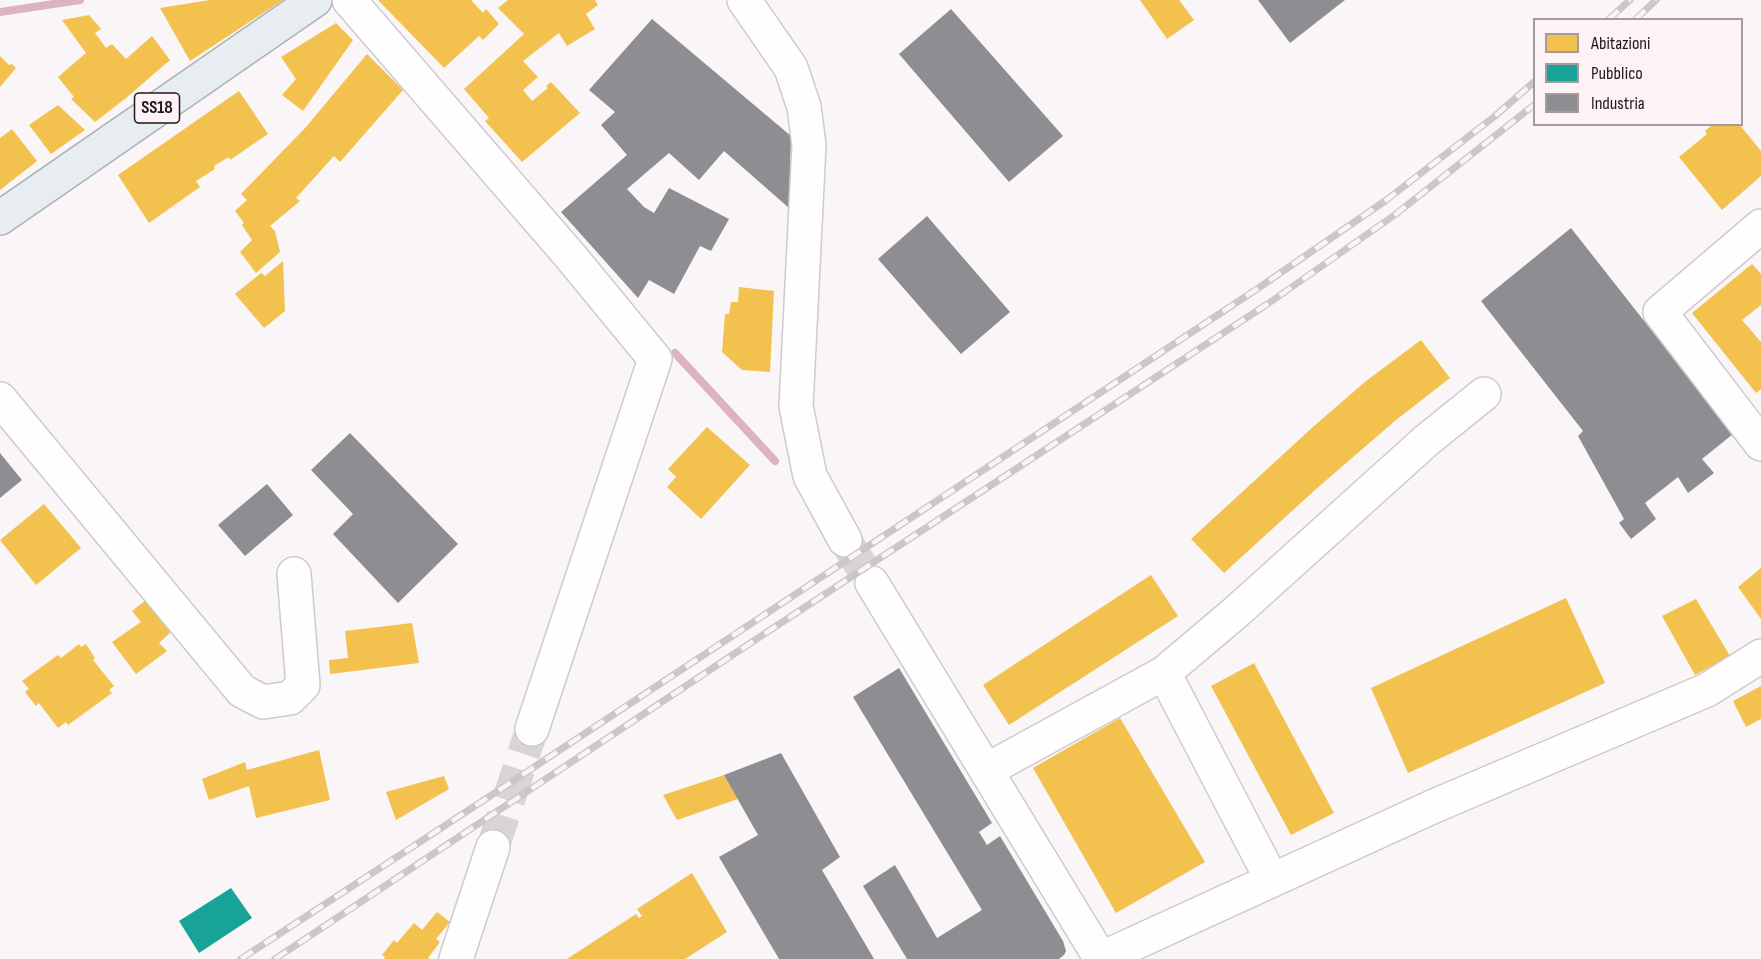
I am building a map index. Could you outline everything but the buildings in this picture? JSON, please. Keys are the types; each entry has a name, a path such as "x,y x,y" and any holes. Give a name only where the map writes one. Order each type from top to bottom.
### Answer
{"main road":[{"name":"SS18","path":"0,218 315,0"}],"street":[{"path":"349,0 571,257 655,359 532,729"},
{"path":"744,0 791,68 804,107 809,145 796,406 810,476 845,540"},
{"path":"1761,226 1660,312 1761,444"},
{"path":"987,770 1164,673 1235,614 1427,440 1484,394"},
{"path":"0,399 242,691 263,702 290,698 303,685 294,574"},
{"path":"872,583 1100,959 1432,807 1707,690 1761,656"},
{"path":"1164,673 1272,880"},
{"path":"456,959 493,848"}],"waterway":[{"path":"0,12 80,0"},
{"path":"675,353 775,461"}],"tunnel":[{"path":"845,540 872,583"},
{"path":"493,847 532,729"}],"railway":[{"path":"1610,18 1630,0"},
{"path":"1637,18 1656,0"},
{"path":"241,959 1257,289 1385,201 1495,116 1533,83"},
{"path":"275,959 758,638 1269,303 1396,214 1533,106"}]}
